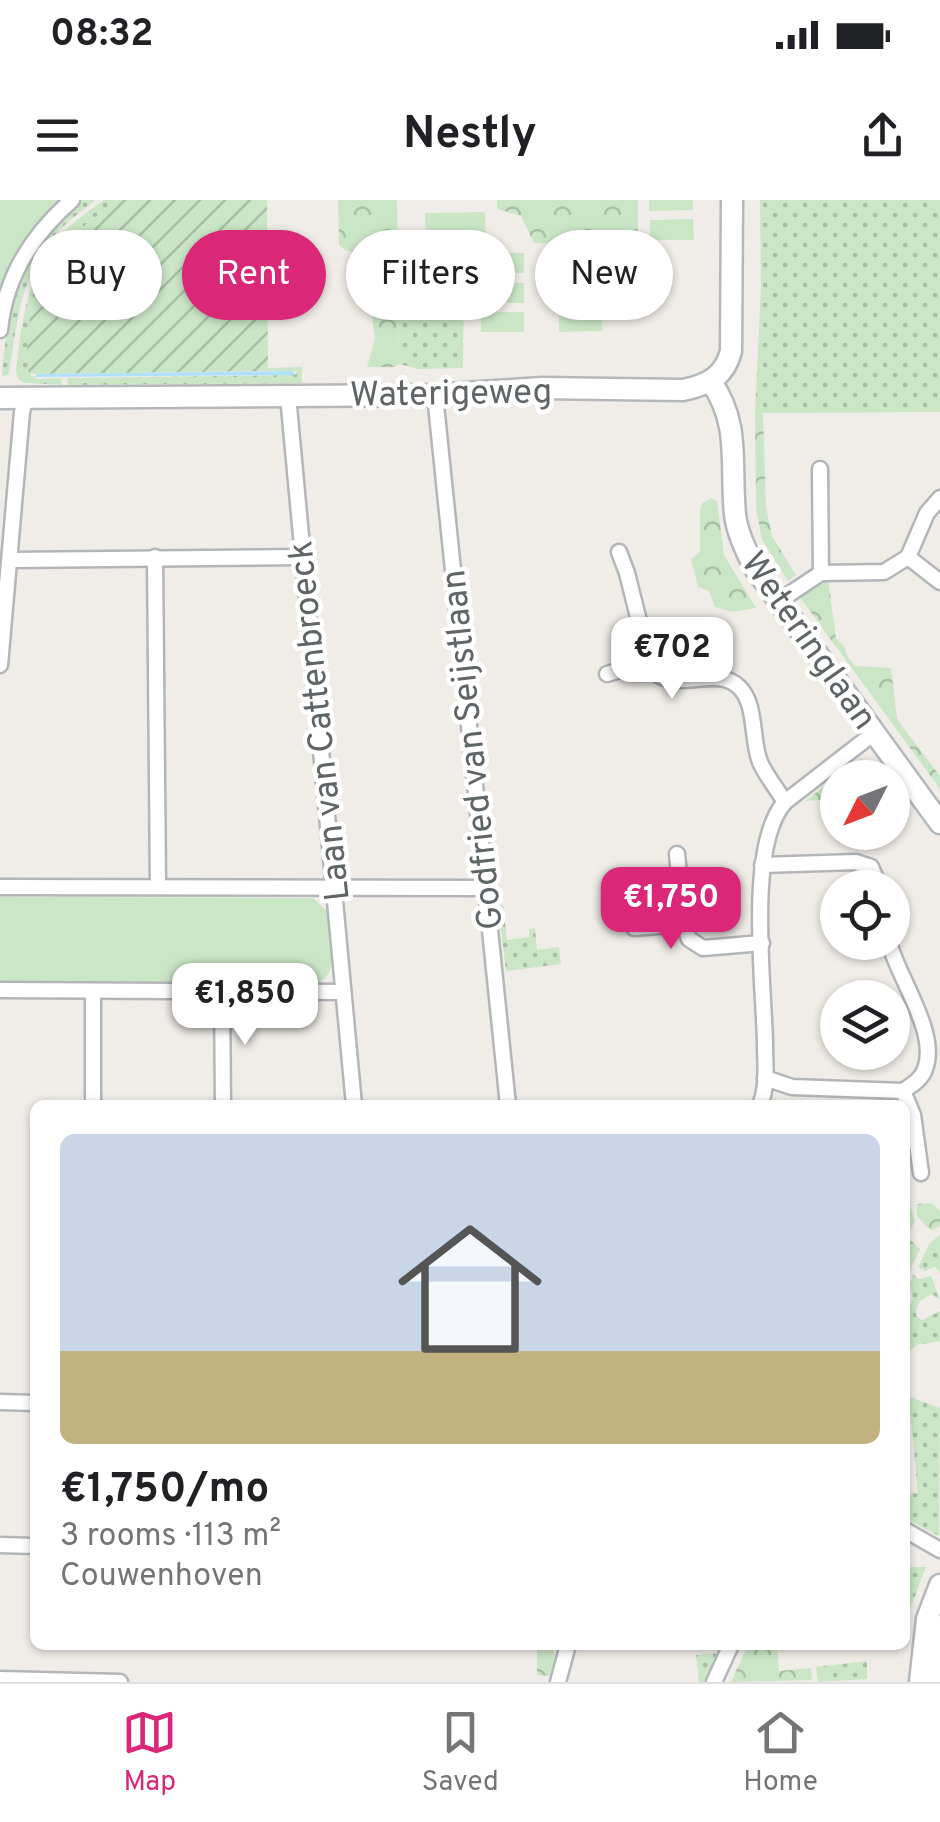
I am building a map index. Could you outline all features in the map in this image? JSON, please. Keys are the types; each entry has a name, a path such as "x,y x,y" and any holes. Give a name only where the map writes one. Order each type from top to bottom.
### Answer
{"street":[{"path":"0,330 16,270 28,247 72,200"},
{"path":"711,382 726,366 731,350 732,200"},
{"name":"Waterigeweg","path":"0,398 435,394 541,388 683,390 711,382"},
{"name":"Weteringlaan","path":"711,382 725,401 731,423 735,516 754,567 940,824"},
{"name":"Godfried van Seijstlaan","path":"435,394 507,1100"},
{"name":"Laan van Cattenbroeck","path":"288,396 354,1100"},
{"path":"0,665 26,397"},
{"path":"820,469 820,573"},
{"path":"779,601 820,573 884,572 908,557 927,513 940,498"},
{"path":"619,552 648,662 662,679 724,679 741,688 760,762 785,802"},
{"path":"155,557 158,888"},
{"path":"10,560 302,557"},
{"path":"908,557 940,582"},
{"path":"607,674 648,662"},
{"path":"761,1100 765,1078 762,866 772,822 785,802 874,733"},
{"path":"677,854 689,940 703,948 762,944"},
{"path":"762,866 856,862 872,870"},
{"path":"0,887 485,888"},
{"path":"634,928 684,924"},
{"path":"765,1078 792,1087 904,1092 920,1078 926,1067 926,1039 896,960"},
{"path":"0,990 344,992"},
{"path":"93,1100 94,992"},
{"path":"222,992 223,1100"},
{"path":"904,1092 907,1100"},
{"path":"910,1109 920,1173"},
{"path":"0,1402 30,1403"},
{"path":"910,1533 940,1550"},
{"path":"0,1545 30,1546"},
{"path":"920,1682 927,1619 940,1584"},
{"path":"936,1682 940,1626"},
{"path":"558,1682 567,1650"},
{"path":"714,1682 728,1650"},
{"path":"0,1679 120,1682"}],"green space":[{"path":"0,200 64,200 52,211 43,230 30,230 30,256 0,317"},
{"path":"82,200 95,200 60,230 52,230"},
{"path":"104,200 116,200 80,230 66,230"},
{"path":"116,200 267,200 267,230 182,230 182,320 268,320 268,371 29,374 30,320 162,320 162,230 80,230"},
{"path":"338,200 397,200 397,230 346,230 346,250 339,245"},
{"path":"497,200 638,200 638,230 535,230 534,243 521,216 497,209"},
{"path":"649,200 693,200 693,210 649,211"},
{"path":"760,200 940,200 940,412 755,413 761,287"},
{"path":"485,212 486,230 426,230 425,213"},
{"path":"693,219 694,240 673,240 673,230 650,230 650,220"},
{"path":"515,253 524,253 524,273 515,273"},
{"path":"30,262 9,374 2,377 8,325"},
{"path":"515,283 524,283 524,303 515,303"},
{"path":"30,292 30,320 38,320 29,374 37,379 61,378 62,385 19,380 18,353"},
{"path":"515,312 524,312 524,332 481,332 481,320 515,320"},
{"path":"372,320 398,320 399,364 367,367 375,339"},
{"path":"399,320 463,320 463,368 418,369 399,364"},
{"path":"559,320 602,320 602,331 559,332"},
{"path":"302,367 302,383 68,385 67,378 296,375 297,371 268,368"},
{"path":"755,413 763,413 766,507 772,536 796,575 788,581 762,540 756,508"},
{"path":"711,498 717,501 724,555 756,608 732,612 715,607 709,591 698,587 691,560 700,551 702,503"},
{"path":"828,579 836,638 855,666 891,668 897,719 940,776 940,789 799,596"},
{"path":"820,789 820,800 805,801"},
{"path":"0,897 313,898 327,911 332,962 325,978 317,983 0,982"},
{"path":"503,905 507,940 529,937 529,929 535,928 537,950 559,947 561,964 506,971 498,906"},
{"path":"931,1203 940,1210 940,1226 931,1231 917,1216 917,1204"},
{"path":"910,1205 915,1221 910,1230"},
{"path":"940,1235 940,1273 935,1267 925,1271 918,1267 930,1243"},
{"path":"910,1239 920,1250 910,1269"},
{"path":"913,1275 919,1279 931,1276 940,1300 932,1294 920,1301 916,1316 922,1320 940,1311 940,1341 916,1345 910,1351 913,1299"},
{"path":"910,1397 940,1408 939,1536 910,1521 910,1494 918,1493"},
{"path":"910,1567 926,1567 910,1609"},
{"path":"537,1650 554,1650 555,1662 549,1676 537,1675"},
{"path":"746,1650 777,1650 779,1671 811,1668 812,1680 731,1682"},
{"path":"715,1653 719,1657 713,1672 708,1671 704,1682 699,1682 696,1655"},
{"path":"867,1661 867,1679 818,1682 816,1667"}],"water":[{"path":"292,371 297,375 35,377 37,374"}]}
